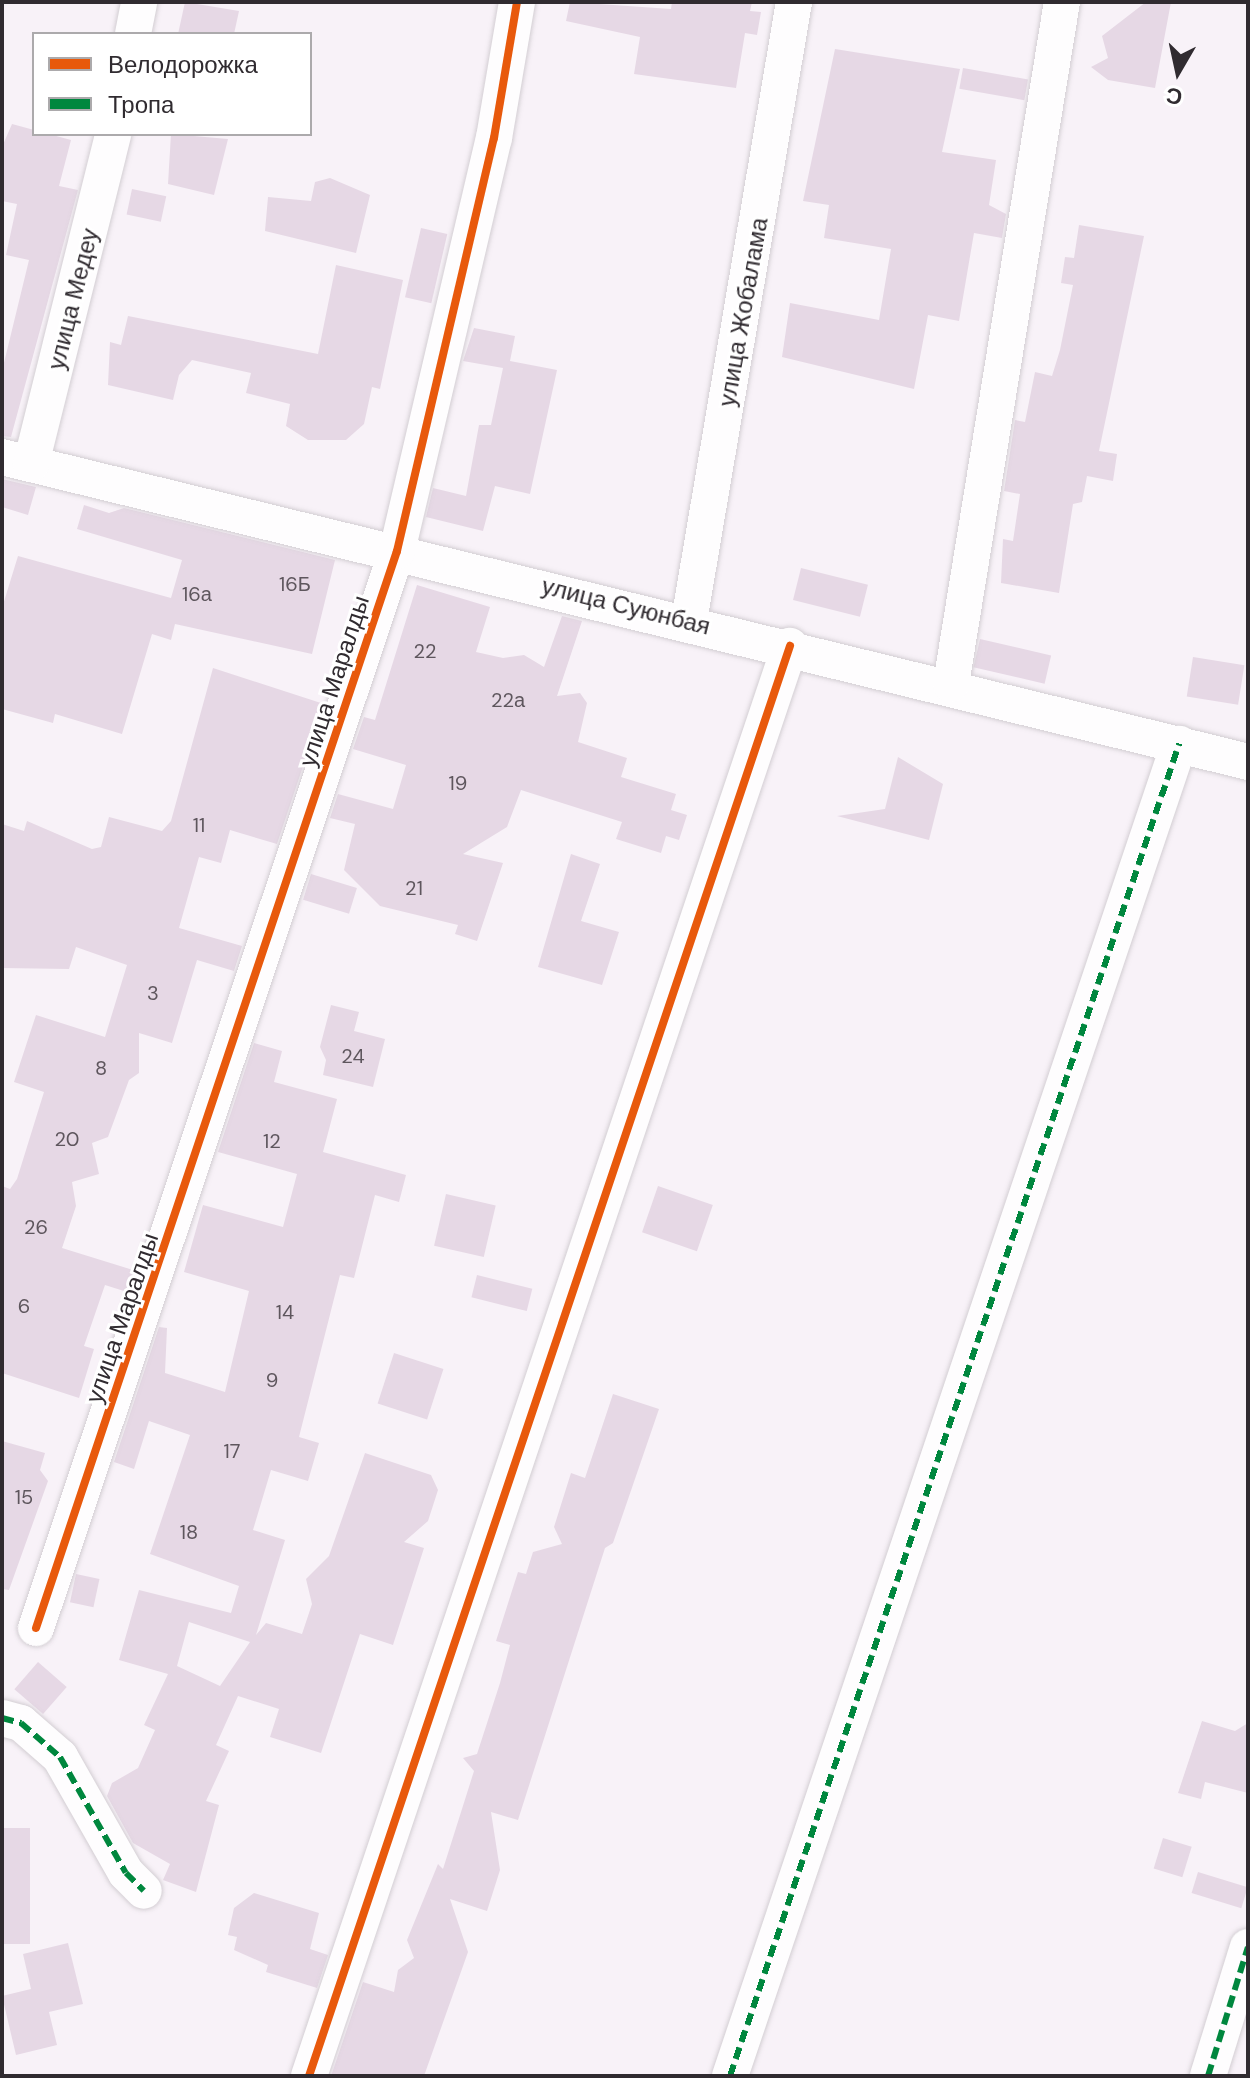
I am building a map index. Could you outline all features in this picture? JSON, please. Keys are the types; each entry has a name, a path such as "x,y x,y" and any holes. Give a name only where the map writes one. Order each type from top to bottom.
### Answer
{"street":[{"path":"133,32 139,2"},
{"name":"улица Маралды","path":"36,1628 397,551 494,138 517,2"},
{"name":"улица Жобалама","path":"689,621 794,2"},
{"path":"951,684 1062,2"},
{"name":"улица Медеу","path":"16,460 112,136"},
{"name":"улица Суюнбая","path":"16,460 951,684 1248,762"},
{"path":"309,2076 790,646"},
{"path":"730,2076 1179,744"},
{"path":"2,1718 21,1723 60,1757 126,1873 144,1891"},
{"path":"1208,2076 1240,2001 1248,1947"}],"building":[{"path":"185,2 239,11 234,32 178,32"},
{"path":"570,2 671,9 672,2 752,2 750,11 761,12 757,35 745,33 736,88 634,74 640,37 566,21"},
{"path":"1146,2 1171,2 1155,88 1108,80 1091,67 1108,58 1102,36"},
{"path":"835,49 960,69 942,152 996,160 989,205 1006,214 1002,238 974,233 959,321 928,315 914,389 782,357 790,303 879,320 891,249 824,238 829,205 803,201"},
{"path":"963,68 1028,79 1024,100 959,89"},
{"path":"12,124 32,129 32,136 56,136 71,140 59,186 78,190 11,437 2,436 2,371 29,260 6,255 17,204 2,201 2,147"},
{"path":"171,136 228,139 214,195 168,184"},
{"path":"330,178 370,195 356,253 265,231 268,197 311,201 315,182"},
{"path":"132,189 166,196 161,222 127,214"},
{"path":"1079,225 1144,236 1099,451 1117,454 1113,481 1087,476 1082,502 1073,504 1059,593 1001,583 1003,539 1013,541 1020,494 1004,491 1015,420 1025,422 1035,372 1052,376 1060,350 1073,285 1061,283 1065,257 1074,258"},
{"path":"421,228 447,234 431,303 405,297"},
{"path":"336,265 403,280 380,389 372,387 364,424 346,440 308,440 286,426 290,404 246,393 251,373 192,360 179,375 173,400 108,385 110,342 121,345 128,316 318,354"},
{"path":"474,328 515,336 510,361 557,370 530,494 495,486 483,531 426,517 433,488 466,496 479,425 491,425 503,368 463,361"},
{"path":"2,479 36,487 28,515 2,507"},
{"path":"84,505 109,513 124,508 335,560 312,654 175,624 171,640 152,634 122,734 55,714 53,723 2,709 2,608 18,556 171,598 182,560 77,529"},
{"path":"801,568 868,585 860,617 793,600"},
{"path":"417,585 490,607 476,652 503,658 524,655 544,667 562,616 582,621 557,696 580,693 587,703 578,742 627,758 621,777 676,794 671,810 687,815 679,840 666,836 661,853 616,839 622,822 521,790 507,827 463,854 503,863 477,941 455,934 458,925 380,906 344,870 355,824 330,818 338,794 393,809 406,765 353,749 364,717 375,720"},
{"path":"980,639 1051,655 1045,684 973,667"},
{"path":"1193,657 1244,665 1238,705 1187,697"},
{"path":"213,668 324,704 277,844 230,830 221,863 199,857 179,928 242,946 234,971 197,960 172,1043 139,1033 139,1073 129,1080 108,1137 92,1143 99,1174 72,1182 76,1206 62,1248 133,1270 127,1292 105,1285 84,1346 94,1349 79,1398 2,1373 2,1186 10,1189 17,1179 44,1092 14,1082 36,1015 105,1037 127,965 76,947 69,969 2,968 2,824 24,831 27,821 92,849 101,847 109,817 162,831 171,821"},
{"path":"898,757 943,784 929,840 837,816 885,809"},
{"path":"571,854 600,864 581,921 619,932 602,985 538,967"},
{"path":"311,874 357,888 349,914 303,900"},
{"path":"331,1005 359,1012 354,1031 385,1039 373,1087 323,1075 326,1060 320,1047"},
{"path":"254,1043 282,1051 274,1082 337,1099 323,1152 406,1175 399,1202 375,1195 354,1278 340,1275 299,1437 319,1443 308,1481 271,1470 253,1530 285,1540 256,1635 266,1623 302,1634 312,1604 306,1579 329,1556 365,1453 431,1475 438,1490 428,1521 404,1542 424,1548 393,1645 360,1634 321,1753 270,1737 279,1709 238,1696 216,1745 229,1751 206,1801 219,1805 196,1892 163,1880 170,1864 133,1843 107,1796 112,1783 138,1768 155,1730 144,1725 168,1674 119,1660 139,1590 231,1613 239,1586 150,1554 190,1435 149,1421 134,1469 114,1462 159,1327 167,1328 165,1373 225,1392 249,1291 184,1272 203,1205 283,1227 297,1174 218,1152","holes":["189,1622 250,1642 220,1686 177,1666"]},
{"path":"658,1186 713,1205 697,1251 642,1232"},
{"path":"446,1194 496,1205 484,1257 434,1246"},
{"path":"477,1275 532,1289 527,1311 471,1297"},
{"path":"394,1353 443,1369 427,1419 378,1403"},
{"path":"613,1394 659,1409 613,1543 605,1548 518,1820 491,1812 500,1870 487,1911 450,1899 468,1952 424,2076 331,2076 363,1982 394,1992 398,1970 414,1958 407,1940 438,1864 443,1869 474,1771 463,1758 477,1754 500,1683 510,1645 496,1641 518,1572 526,1574 533,1552 562,1544 554,1527 571,1473 585,1478"},
{"path":"2,1441 45,1453 40,1470 48,1481 9,1590 2,1589"},
{"path":"76,1574 99,1579 93,1607 70,1602"},
{"path":"38,1662 67,1687 43,1714 14,1689"},
{"path":"1202,1721 1235,1731 1248,1723 1248,1793 1205,1782 1201,1799 1178,1793"},
{"path":"2,1828 30,1828 30,1944 2,1944"},
{"path":"1163,1838 1192,1847 1182,1877 1154,1869"},
{"path":"1198,1872 1248,1887 1241,1908 1192,1893"},
{"path":"254,1893 319,1913 310,1949 328,1955 317,1988 266,1972 268,1965 234,1950 237,1937 228,1935 234,1908"},
{"path":"68,1943 83,2004 49,2012 57,2045 16,2055 2,1996 31,1989 23,1954"}],"marked path":[{"path":"730,2076 1179,744"},
{"path":"2,1718 21,1723 60,1757 126,1873 144,1891"},
{"path":"1208,2076 1248,1947"}],"cycle path":[{"path":"36,1628 397,551 494,138 517,2"},
{"path":"309,2076 790,646"}]}
